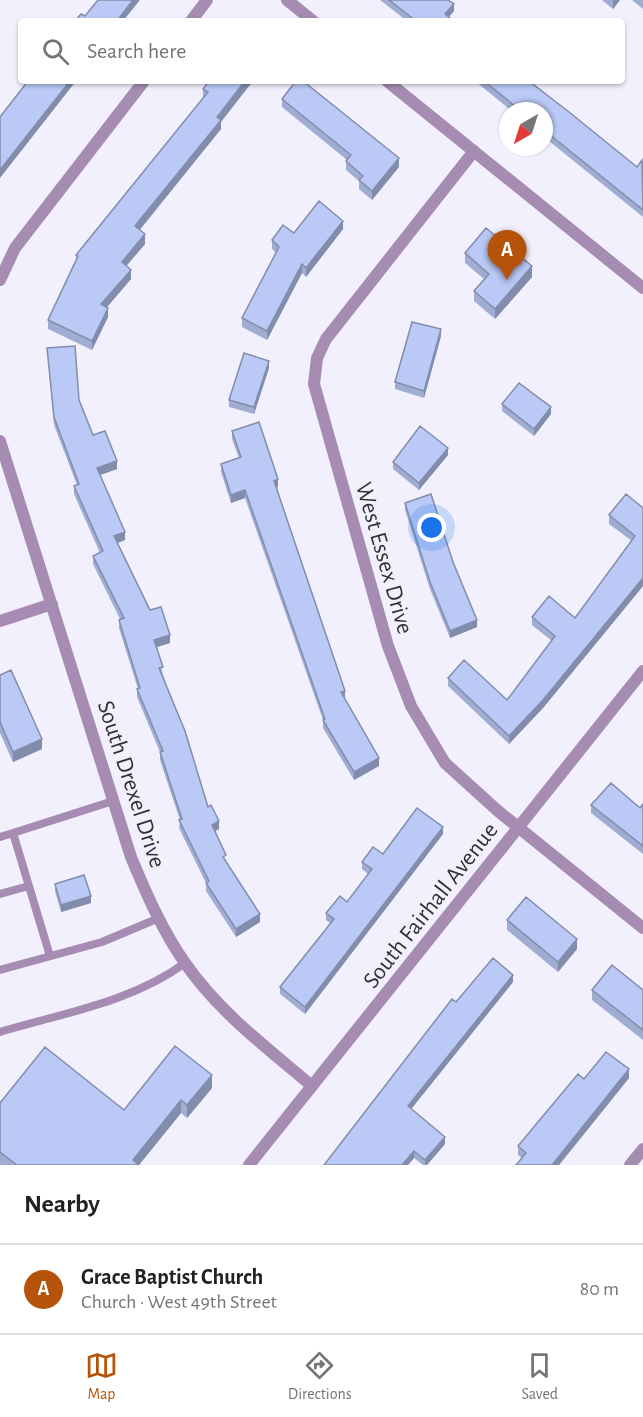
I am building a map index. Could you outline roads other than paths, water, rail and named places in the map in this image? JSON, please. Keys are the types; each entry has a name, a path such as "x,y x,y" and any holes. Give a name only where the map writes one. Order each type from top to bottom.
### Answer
{"street":[{"path":"193,18 207,0"},
{"path":"287,0 309,18"},
{"path":"0,280 15,248 142,84"},
{"path":"391,84 643,288"},
{"name":"West Essex Drive","path":"474,151 326,339 317,358 314,384 388,646 411,706 445,763 518,827 643,928"},
{"name":"South Drexel Drive","path":"0,441 131,857 159,918 185,963 237,1023 312,1086"},
{"path":"0,621 52,604"},
{"name":"South Fairhall Avenue","path":"249,1165 643,671"},
{"path":"630,1165 643,1149"}],"lane":[{"path":"0,837 113,801"},
{"path":"13,833 50,956"},
{"path":"0,894 29,886"},
{"path":"0,970 102,942 159,918"},
{"path":"0,1032 138,992 162,980 185,963"}],"place":[{"name":"Grace Baptist Church","path":"507,280"}]}
